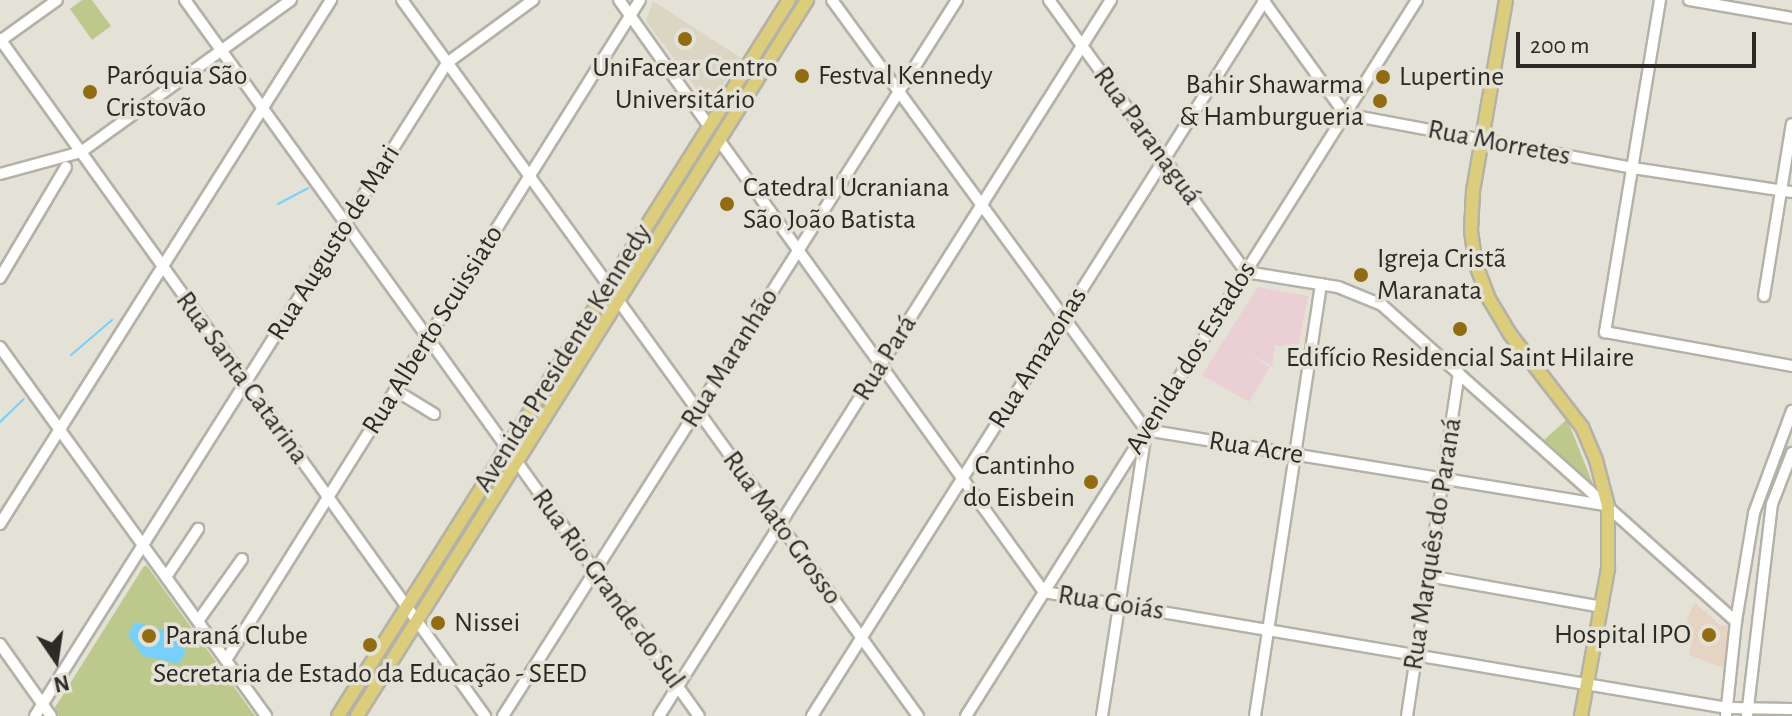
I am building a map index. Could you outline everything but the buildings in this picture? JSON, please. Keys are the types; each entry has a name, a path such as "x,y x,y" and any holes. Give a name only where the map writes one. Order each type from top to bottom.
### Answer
{"main road":[{"name":"Avenida Presidente Kennedy","path":"338,716 789,0"},
{"name":"Avenida Presidente Kennedy","path":"357,716 807,0"},
{"path":"1506,0 1471,213 1473,249 1482,282 1510,334 1582,427 1596,460 1608,506 1609,555 1581,716"},
{"path":"659,206 669,219"},
{"path":"354,691 355,701 366,702"}],"street":[{"path":"0,40 57,0"},
{"path":"185,0 507,448"},
{"path":"0,174 81,152 291,0"},
{"path":"0,524 331,0"},
{"path":"402,0 609,286"},
{"name":"Rua Augusto de Mari","path":"35,716 447,63 533,0"},
{"path":"619,0 709,126"},
{"name":"Rua Alberto Scuissiato","path":"226,660 640,0"},
{"path":"832,0 1146,430 1102,716"},
{"name":"Rua Maranhão","path":"503,716 957,0"},
{"name":"Rua Paranaguá","path":"1049,0 1246,272"},
{"name":"Rua Pará","path":"659,716 1111,0"},
{"path":"1264,0 1345,114"},
{"name":"Rua Amazonas","path":"812,716 1264,0"},
{"name":"Avenida dos Estados","path":"966,716 1417,0"},
{"path":"1660,0 1605,332 1792,366"},
{"path":"1689,0 1792,18"},
{"name":"Rua Santa Catarina","path":"0,40 485,716"},
{"name":"Rua Morretes","path":"1345,114 1633,168 1786,191"},
{"path":"1764,296 1786,191 1792,124"},
{"name":"Rua Goiás","path":"719,140 1044,592 1587,684 1726,712 1792,709"},
{"path":"0,278 66,167"},
{"path":"1246,272 1321,284 1362,294 1382,305 1736,621"},
{"path":"1255,716 1321,284"},
{"name":"Rua Mato Grosso","path":"618,300 918,716"},
{"path":"0,347 266,716"},
{"name":"Rua Marquês do Paraná","path":"1407,716 1459,373"},
{"path":"395,390 434,414"},
{"path":"1726,712 1736,621 1757,498 1792,411"},
{"name":"Rua Acre","path":"1146,430 1608,506"},
{"path":"1748,712 1772,504 1792,453"},
{"name":"Rua Rio Grande do Sul","path":"517,462 699,716"},
{"path":"166,577 198,529"},
{"path":"198,621 242,559"},
{"path":"1428,576 1602,607"},
{"path":"0,644 51,716"}],"shaded area":[{"name":"UniFacear Centro Universitário","path":"653,1 741,58 709,106 646,21"},
{"path":"1258,287 1308,296 1298,348 1275,345 1272,366 1238,348 1270,367 1249,402 1202,375"},
{"name":"Hospital IPO","path":"1694,602 1720,625 1732,626 1729,670 1689,655 1692,639 1683,632"}],"green space":[{"path":"82,0 92,0 111,26 92,40 70,9"},
{"path":"1567,419 1593,484 1541,443"},
{"name":"Paraná Clube","path":"144,566 147,566 255,716 59,716 54,709"}],"water":[{"path":"135,622 171,632 186,652 179,664 143,656 128,635"}],"waterway":[{"path":"278,204 308,188"},
{"path":"71,355 112,320"},
{"path":"0,422 24,399"}],"place":[{"name":"UniFacear Centro Universitário","path":"685,39"},
{"name":"Festval Kennedy","path":"802,76"},
{"name":"Lupertine","path":"1383,77"},
{"name":"Paróquia São Cristovão","path":"90,92"},
{"name":"Bahir Shawarma & Hamburgueria","path":"1380,101"},
{"name":"Catedral Ucraniana São João Batista","path":"727,204"},
{"name":"Igreja Cristã Maranata","path":"1361,275"},
{"name":"Edifício Residencial Saint Hilaire","path":"1460,329"},
{"name":"Cantinho do Eisbein","path":"1091,482"},
{"name":"Nissei","path":"438,623"},
{"name":"Hospital IPO","path":"1709,635"},
{"name":"Paraná Clube","path":"149,636"},
{"name":"Secretaria de Estado da Educação - SEED","path":"370,645"}]}
